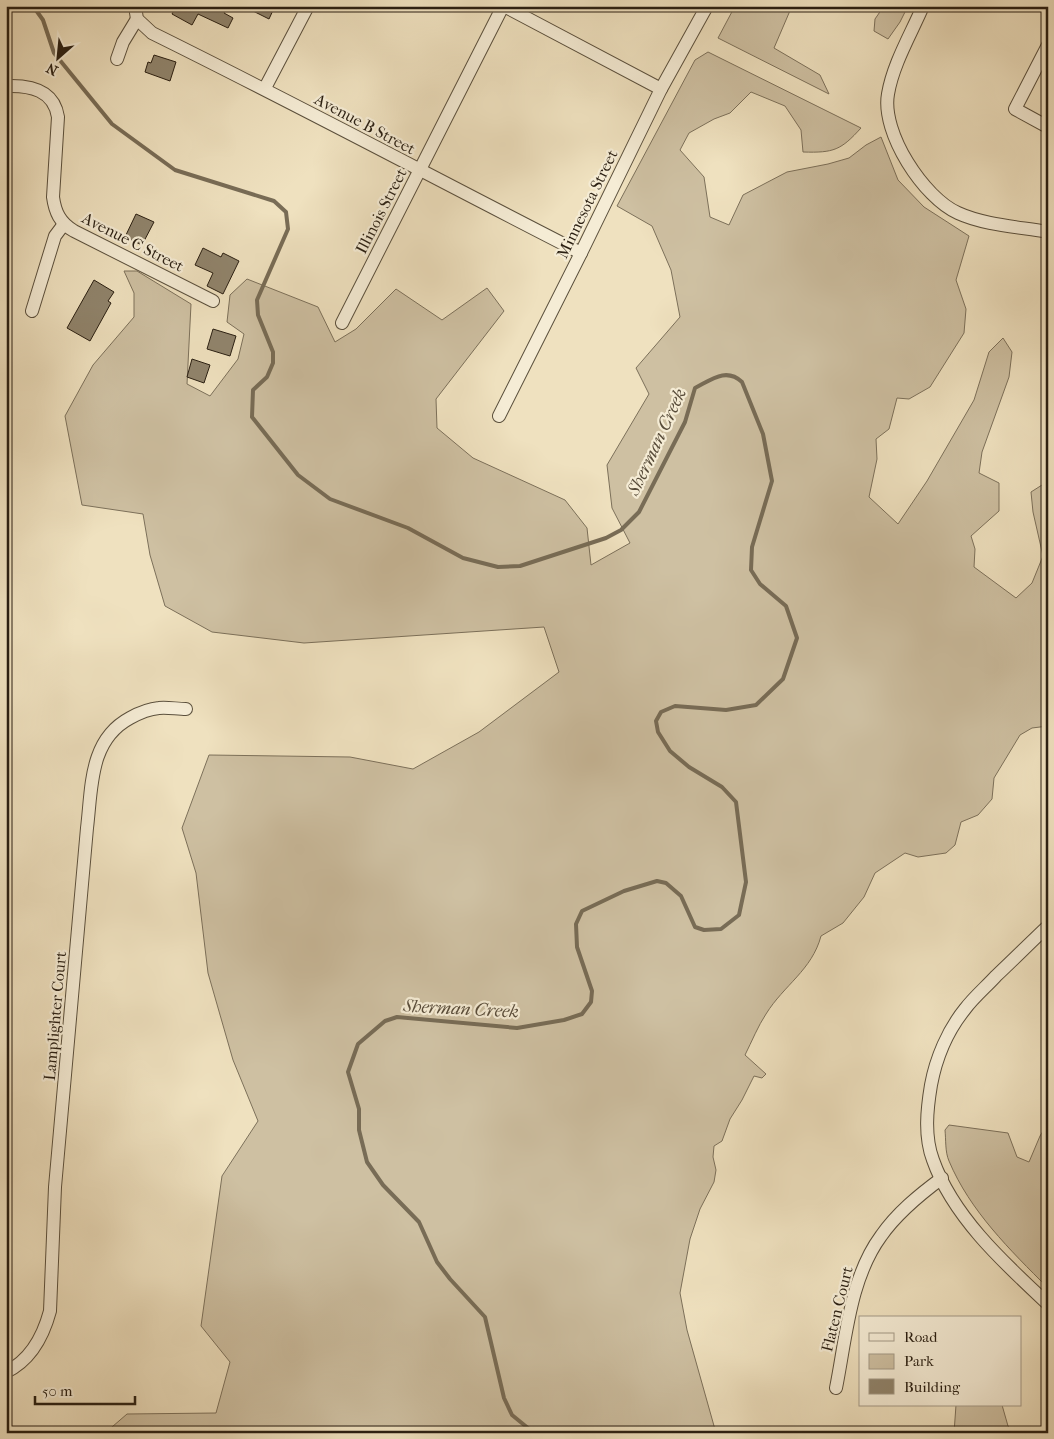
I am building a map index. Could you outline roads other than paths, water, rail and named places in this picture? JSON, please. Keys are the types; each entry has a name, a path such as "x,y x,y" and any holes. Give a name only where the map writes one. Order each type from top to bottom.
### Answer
{"street":[{"path":"265,88 308,6"},
{"path":"504,6 661,88"},
{"name":"Illinois Street","path":"342,323 504,6"},
{"name":"Minnesota Street","path":"499,416 661,88 706,6"},
{"path":"923,6 898,62 887,95 887,108 894,138 904,157 935,198 958,213 974,219 1048,232"},
{"path":"117,59 136,13"},
{"name":"Avenue B Street","path":"136,13 152,33 265,88 420,171 581,253"},
{"path":"1048,44 1015,109 1048,127"},
{"name":"Avenue C Street","path":"6,86 26,86 40,91 52,101 57,109 53,197 57,215 64,224 74,231 213,301"},
{"path":"32,311 55,236 64,224"},
{"name":"Lamplighter Court","path":"6,1372 19,1366 38,1343 50,1311 56,1187 87,828 94,770 99,750 107,736 119,724 141,712 158,708 186,709"},
{"path":"1048,926 965,1009 952,1028 942,1048 932,1076 927,1126 932,1159 960,1210 987,1244 1048,1304"},
{"name":"Flaten Court","path":"836,1388 853,1302 870,1254 880,1236 896,1217 915,1198 942,1178"}],"waterway":[{"name":"Sherman Creek","path":"33,6 43,20 54,53 112,124 175,170 274,201 286,212 288,229 257,300 258,315 273,352 273,363 267,377 253,390 252,417 298,475 330,499 408,528 463,558 498,567 520,566 606,538 621,530 639,512 685,422 695,388 718,376 724,375 730,375 742,382 763,434 772,481 752,547 751,570 760,584 786,606 797,638 783,679 756,705 726,710 675,706 661,712 656,721 658,732 670,751 689,767 722,787 736,802 746,882 739,915 721,929 704,930 695,927 681,896 666,883 657,881 624,891 582,911 576,924 577,947 592,991 591,1002 582,1014 564,1020 517,1028 397,1017 385,1021 358,1044 348,1072 359,1109 359,1130 367,1162 383,1185 419,1222 437,1262 485,1317 504,1398 512,1415 534,1433"}]}
